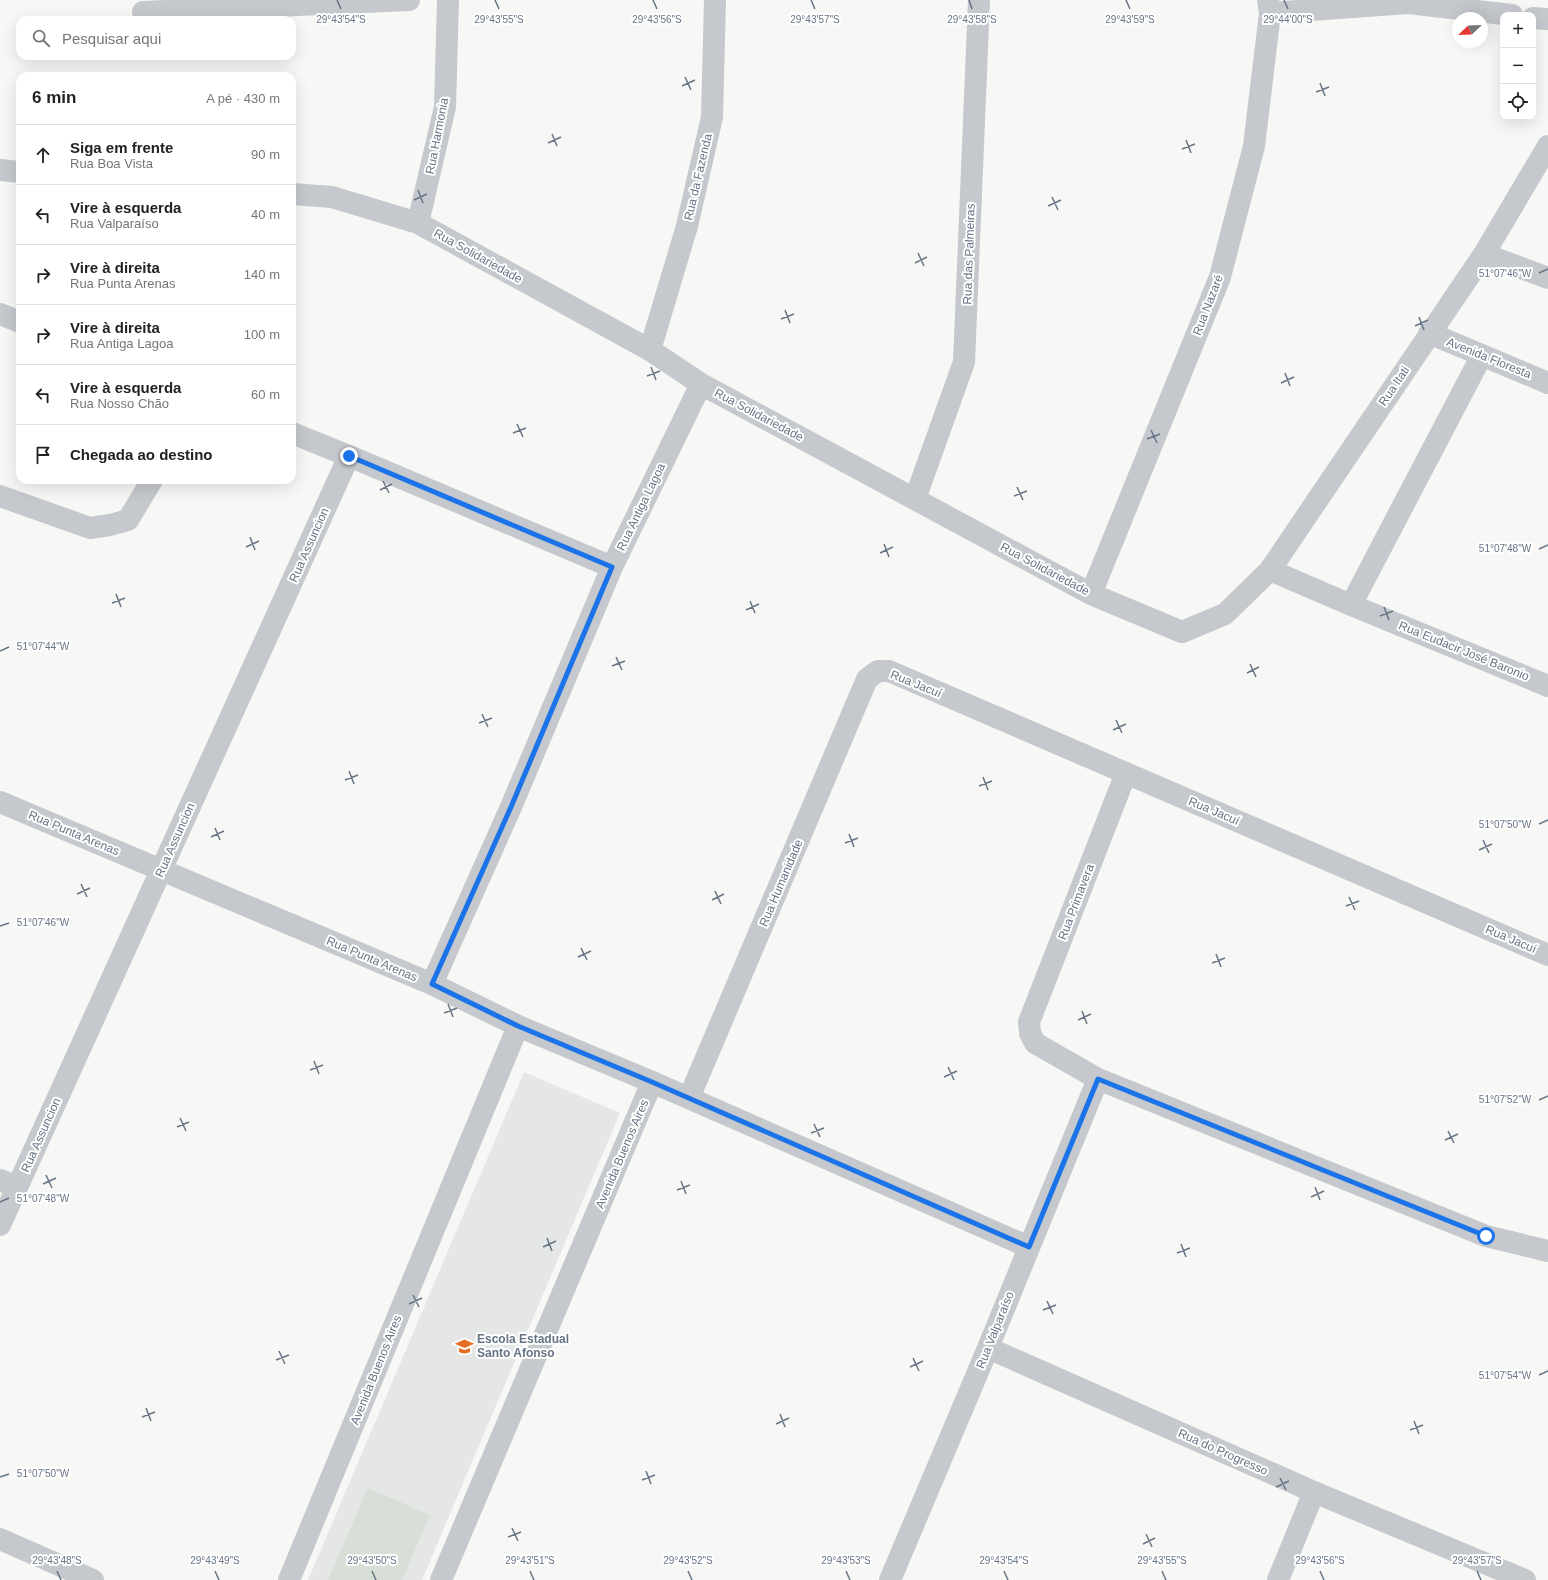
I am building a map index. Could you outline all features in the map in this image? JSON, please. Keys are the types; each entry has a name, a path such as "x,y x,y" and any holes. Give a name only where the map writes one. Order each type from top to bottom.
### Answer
{"street":[{"path":"143,12 409,0"},
{"name":"Rua Harmonia","path":"418,223 444,107 448,0"},
{"name":"Rua da Fazenda","path":"650,350 687,226 712,117 715,0"},
{"name":"Rua das Palmeiras","path":"915,499 964,362 979,0"},
{"path":"1269,6 1408,3 1500,14"},
{"name":"Rua Nazaré","path":"1091,594 1220,277 1254,146 1269,6"},
{"path":"1536,18 1548,19"},
{"name":"Rua Itati","path":"1225,614 1270,570 1484,254 1548,146"},
{"path":"0,170 16,172"},
{"name":"Rua Solidariedade","path":"296,194 332,197 418,223 650,350 701,384 1091,594 1182,632 1225,614"},
{"path":"1484,254 1548,278"},
{"path":"0,314 16,320"},
{"name":"Avenida Floresta","path":"1429,334 1548,383"},
{"path":"1351,605 1482,355"},
{"name":"Rua Antiga Lagoa","path":"432,984 511,807 612,567 701,384"},
{"path":"296,435 612,567"},
{"name":"Rua Assuncion","path":"0,1225 8,1184 161,870 349,456"},
{"path":"0,496 90,528 110,526 128,520 150,484"},
{"name":"Rua Eudacir José Baronio","path":"1270,570 1548,686"},
{"name":"Rua Jacuí","path":"878,671 889,671 1548,955"},
{"name":"Rua Humanidade","path":"689,1098 867,679 878,671"},
{"name":"Rua Primavera","path":"1098,1079 1035,1043 1030,1033 1029,1022 1126,773"},
{"name":"Rua Punta Arenas","path":"0,802 432,984 518,1026 689,1098 1029,1247"},
{"name":"Avenida Buenos Aires","path":"289,1580 518,1026"},
{"path":"1098,1079 1486,1236 1548,1251"},
{"name":"Rua Valparaíso","path":"890,1580 988,1348 1098,1079"},
{"name":"Avenida Buenos Aires","path":"441,1580 652,1082"},
{"name":"Rua do Progresso","path":"988,1348 1314,1492 1525,1580"},
{"path":"1278,1580 1314,1492"},
{"path":"0,1539 93,1580"}],"shaded area":[{"name":"Escola Estadual Santo Afonso","path":"524,1072 620,1113 422,1580 308,1580"},
{"path":"368,1488 430,1515 402,1580 328,1580"}],"place":[{"name":"Escola Estadual Santo Afonso","path":"464,1346"}],"route":[{"path":"349,456 612,567 511,807 432,984 518,1026 652,1082 1029,1247 1098,1079 1486,1236"}]}
